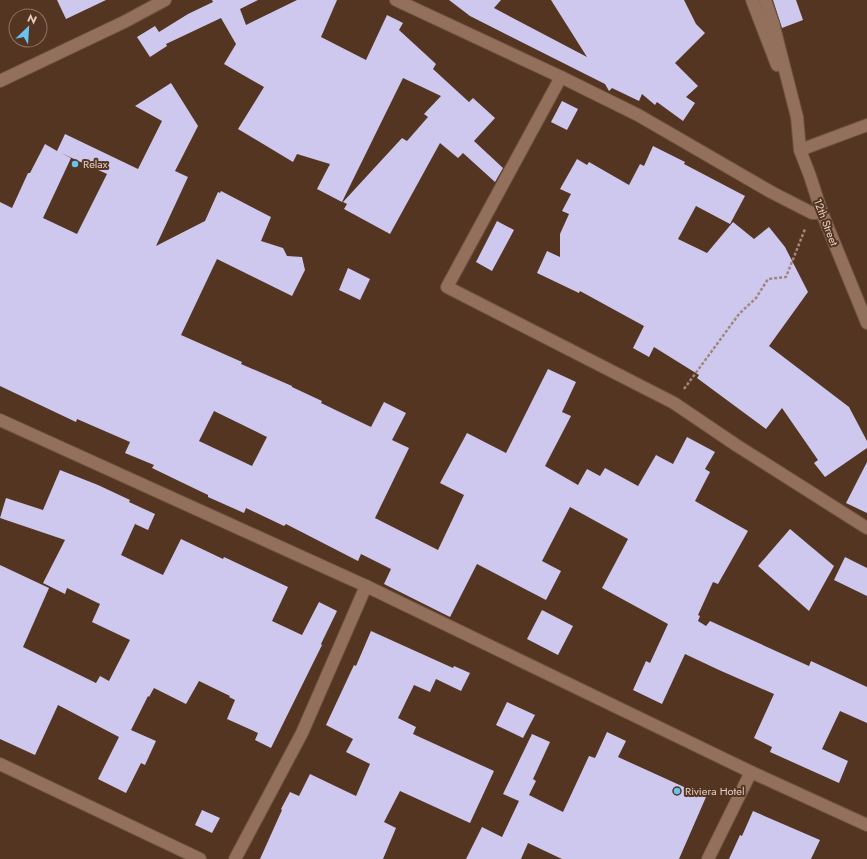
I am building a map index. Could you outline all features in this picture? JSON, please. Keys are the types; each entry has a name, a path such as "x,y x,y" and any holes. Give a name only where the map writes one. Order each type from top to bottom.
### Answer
{"street":[{"path":"0,81 124,22 164,0"},
{"path":"396,0 561,77 638,115 722,164 817,213"},
{"path":"752,0 797,117"},
{"path":"765,0 773,23 797,117"},
{"path":"561,77 447,287 674,403 736,445 867,528"},
{"name":"12th Street","path":"797,117 800,150 810,176 817,213 867,323"},
{"path":"800,150 867,125"},
{"path":"0,420 366,586 751,772 867,825"},
{"path":"235,859 302,733 366,586"},
{"path":"0,764 200,859"},
{"path":"708,859 751,772"}],"path":[{"path":"674,403 739,314 756,298 768,279 786,277 817,213"}],"building":[{"path":"57,0 106,0 66,19"},
{"path":"212,0 258,0 240,9 246,25 297,0 337,0 321,37 366,60 387,15 403,23 399,30 436,64 433,69 469,102 473,98 495,118 474,141 503,168 495,182 463,153 458,158 440,143 390,234 344,209 347,204 343,202 402,138 407,141 428,117 424,114 441,96 403,78 342,202 317,189 330,164 297,154 293,162 238,129 264,87 224,64 236,44 221,18 166,44 167,46 150,57 137,37 155,26 159,32 188,14 213,2"},
{"path":"449,0 501,0 494,8 587,57 551,0 684,0 696,24 705,33 675,63 698,86 686,97 695,103 683,121 657,102 655,105 642,94 639,101 612,88 609,91 605,84 470,16"},
{"path":"773,0 796,0 803,20 782,28"},
{"path":"171,83 198,126 175,171 188,177 156,246 205,221 218,192 220,193 221,191 271,217 261,241 283,248 287,256 302,257 305,270 292,296 217,259 181,335 242,362 241,364 292,386 322,401 321,403 371,427 384,402 406,413 392,440 409,448 375,518 438,550 464,495 440,483 467,433 506,453 548,369 576,382 562,412 571,416 545,466 578,485 587,469 600,476 605,468 638,486 656,455 673,464 687,437 715,452 705,469 710,472 695,501 748,531 718,584 713,582 698,615 700,616 698,621 706,626 710,621 809,666 811,661 867,687 867,723 840,711 822,749 848,761 839,783 770,752 772,747 754,738 774,694 685,654 662,704 633,690 646,661 650,663 668,624 602,588 628,539 570,507 542,561 561,571 546,600 477,564 450,617 384,584 391,569 361,554 358,561 286,524 284,526 246,508 244,513 208,497 208,495 152,468 154,465 125,453 130,442 77,419 76,422 0,386 0,202 12,208 28,173 30,173 45,144 57,151 65,134 138,169 162,121 135,106","holes":["61,153 107,174 77,234 43,218 71,158","214,411 267,437 252,466 199,441"]},
{"path":"562,101 578,109 567,130 551,122"},
{"path":"653,146 685,162 684,164 745,196 730,224 696,206 678,239 707,253 733,222 754,239 769,227 785,247 808,292 769,346 849,407 867,441 867,448 825,477 814,463 818,460 782,408 766,429 697,378 699,375 654,347 649,357 633,348 644,326 580,291 579,293 537,273 547,251 560,257 560,234 569,214 562,211 571,194 560,189 577,159 587,165 589,162 629,185 640,164 644,166"},
{"path":"497,221 514,230 492,271 476,262"},
{"path":"348,268 370,279 360,300 339,290"},
{"path":"867,462 867,513 846,503"},
{"path":"60,470 98,485 155,514 148,530 135,524 121,555 163,575 181,539 223,559 224,557 288,587 272,621 302,635 319,602 337,611 321,644 322,645 271,748 255,740 258,733 227,719 235,700 229,697 230,696 199,681 186,704 154,688 149,697 148,696 131,730 156,741 145,765 141,763 126,793 98,779 119,737 58,705 35,755 0,739 0,565 49,588 23,647 96,683 100,676 109,681 130,640 92,622 100,604 67,588 65,594 43,583 65,540 0,518 6,498 43,510"},
{"path":"790,529 834,566 809,611 758,566"},
{"path":"845,557 867,568 867,596 834,580"},
{"path":"542,610 573,626 558,655 527,639"},
{"path":"371,631 453,668 454,666 470,673 461,691 436,679 430,692 414,685 398,718 416,727 413,734 494,771 470,823 400,791 384,822 396,828 383,859 260,859 282,810 281,809 290,792 299,796 310,774 356,796 370,764 346,752 353,739 326,725 354,665 356,666"},
{"path":"507,702 535,715 523,738 496,725"},
{"path":"607,732 626,741 618,757 706,797 679,859 562,859 528,843 521,859 466,859 482,827 502,837 519,801 503,794 532,734 550,742 533,779 536,781 529,795 563,812 589,756 595,758"},
{"path":"202,810 220,818 212,833 195,825"},
{"path":"753,811 820,840 811,859 729,859 740,835 742,836"}],"place":[{"name":"Relax","path":"75,164"},
{"name":"Riviera Hotel","path":"677,791"}]}
